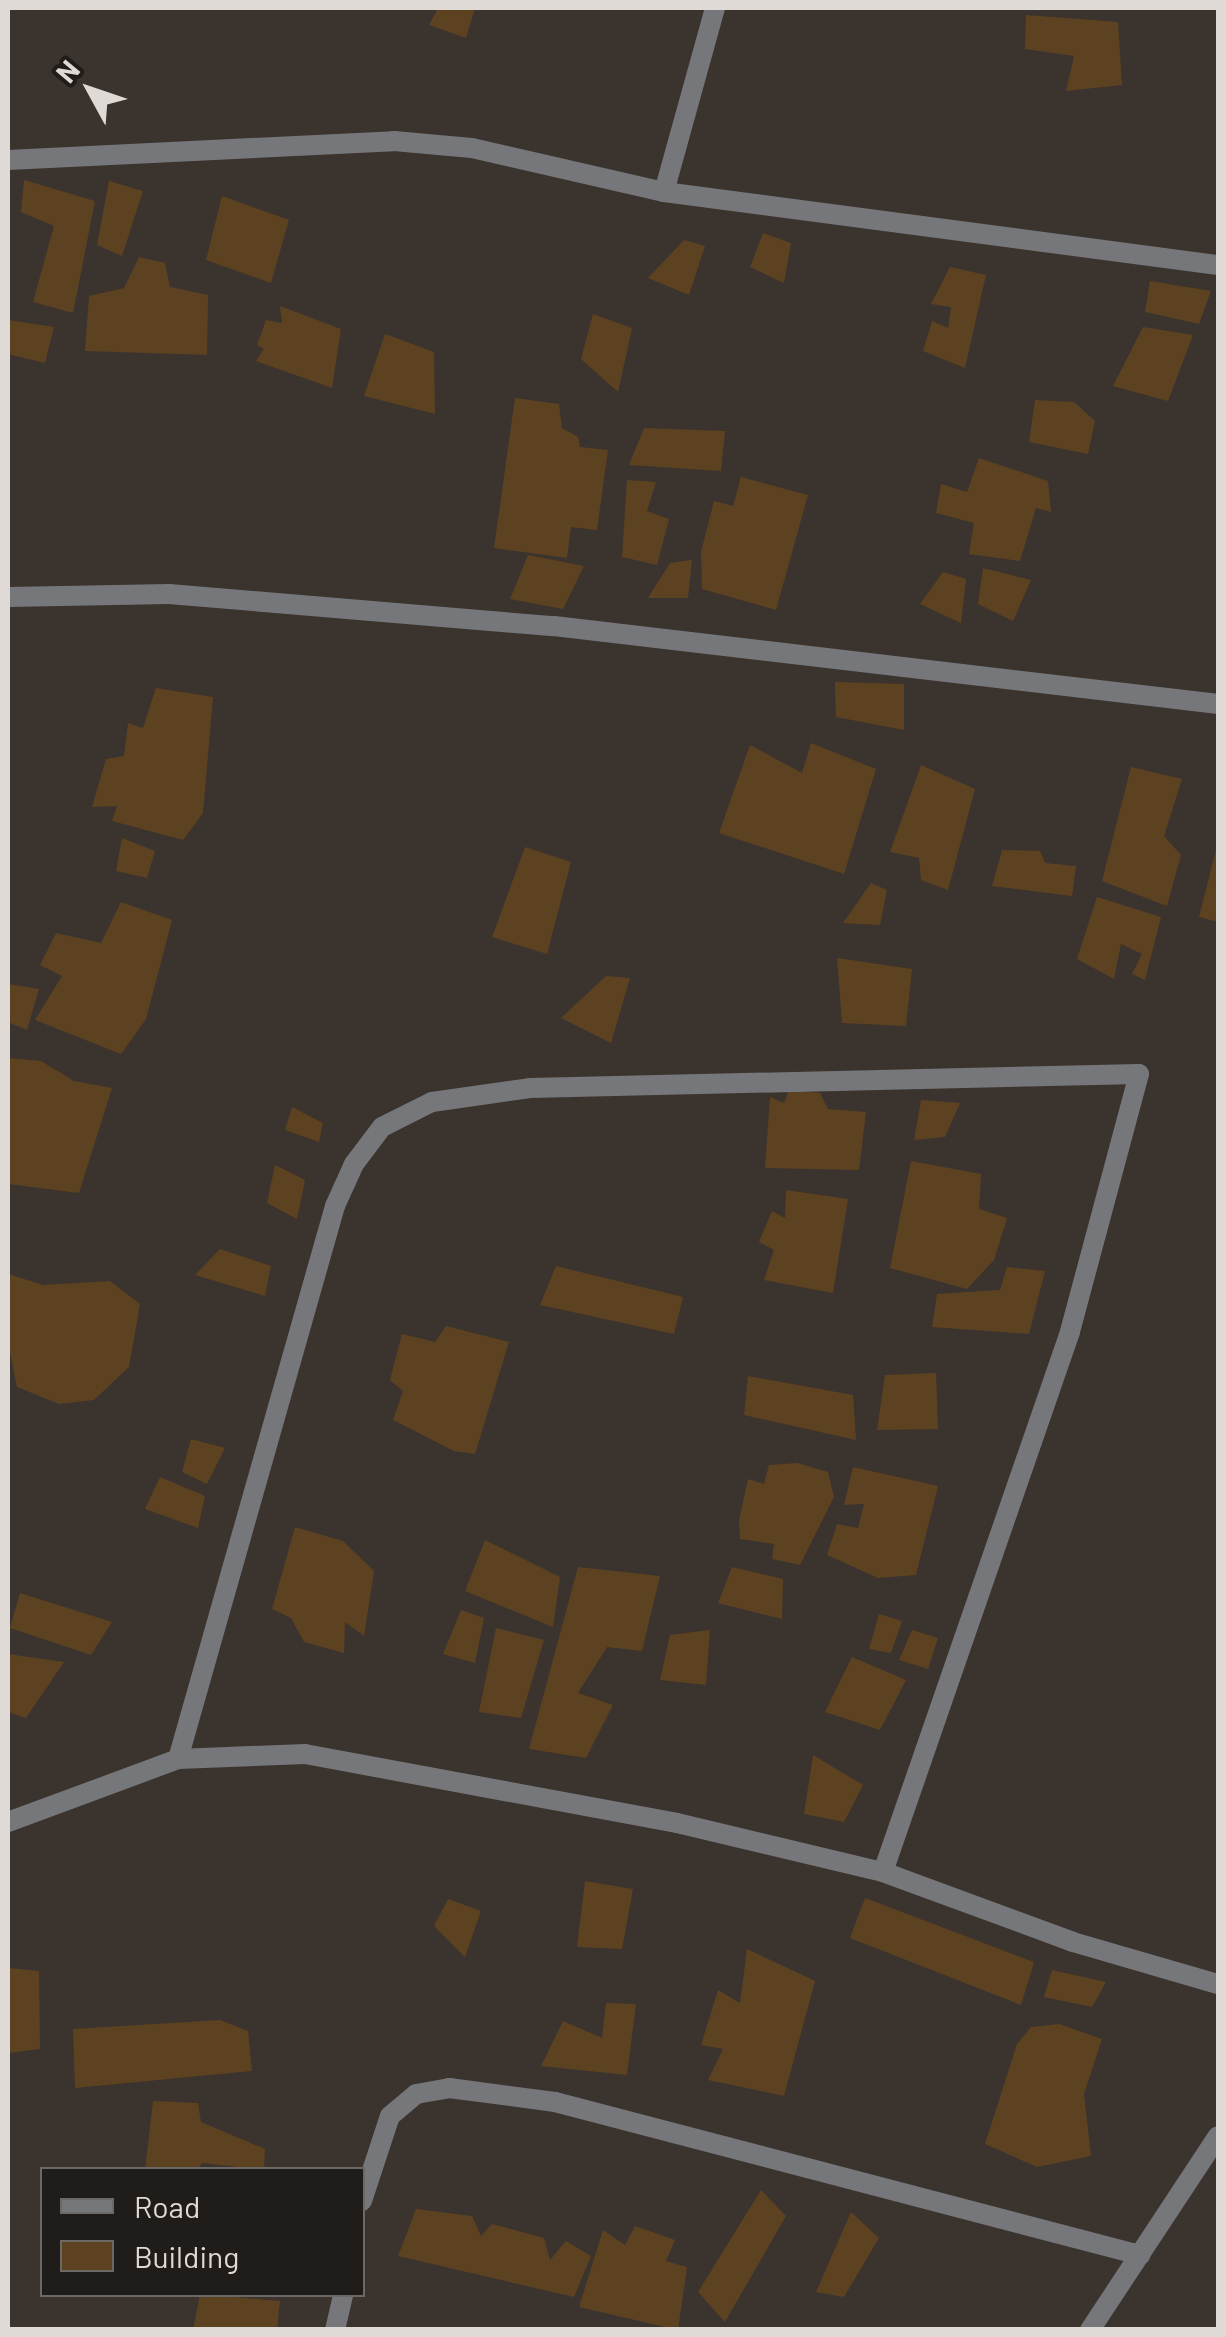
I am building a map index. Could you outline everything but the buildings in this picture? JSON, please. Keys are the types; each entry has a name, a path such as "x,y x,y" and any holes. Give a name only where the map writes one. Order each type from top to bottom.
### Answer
{"street":[{"path":"664,192 715,8"},
{"path":"8,160 394,141 472,148 664,192 1218,266"},
{"path":"8,597 169,594 554,626 1218,704"},
{"path":"178,1759 335,1206 354,1164 382,1127 432,1102 530,1088 1139,1074 1070,1332 883,1872"},
{"path":"8,1822 178,1759 305,1754 678,1823 883,1872 1073,1942 1218,1984"},
{"path":"365,2192 390,2116 416,2094 448,2088 555,2102 1140,2255"},
{"path":"1090,2330 1218,2136"},
{"path":"335,2330 342,2297"}]}
